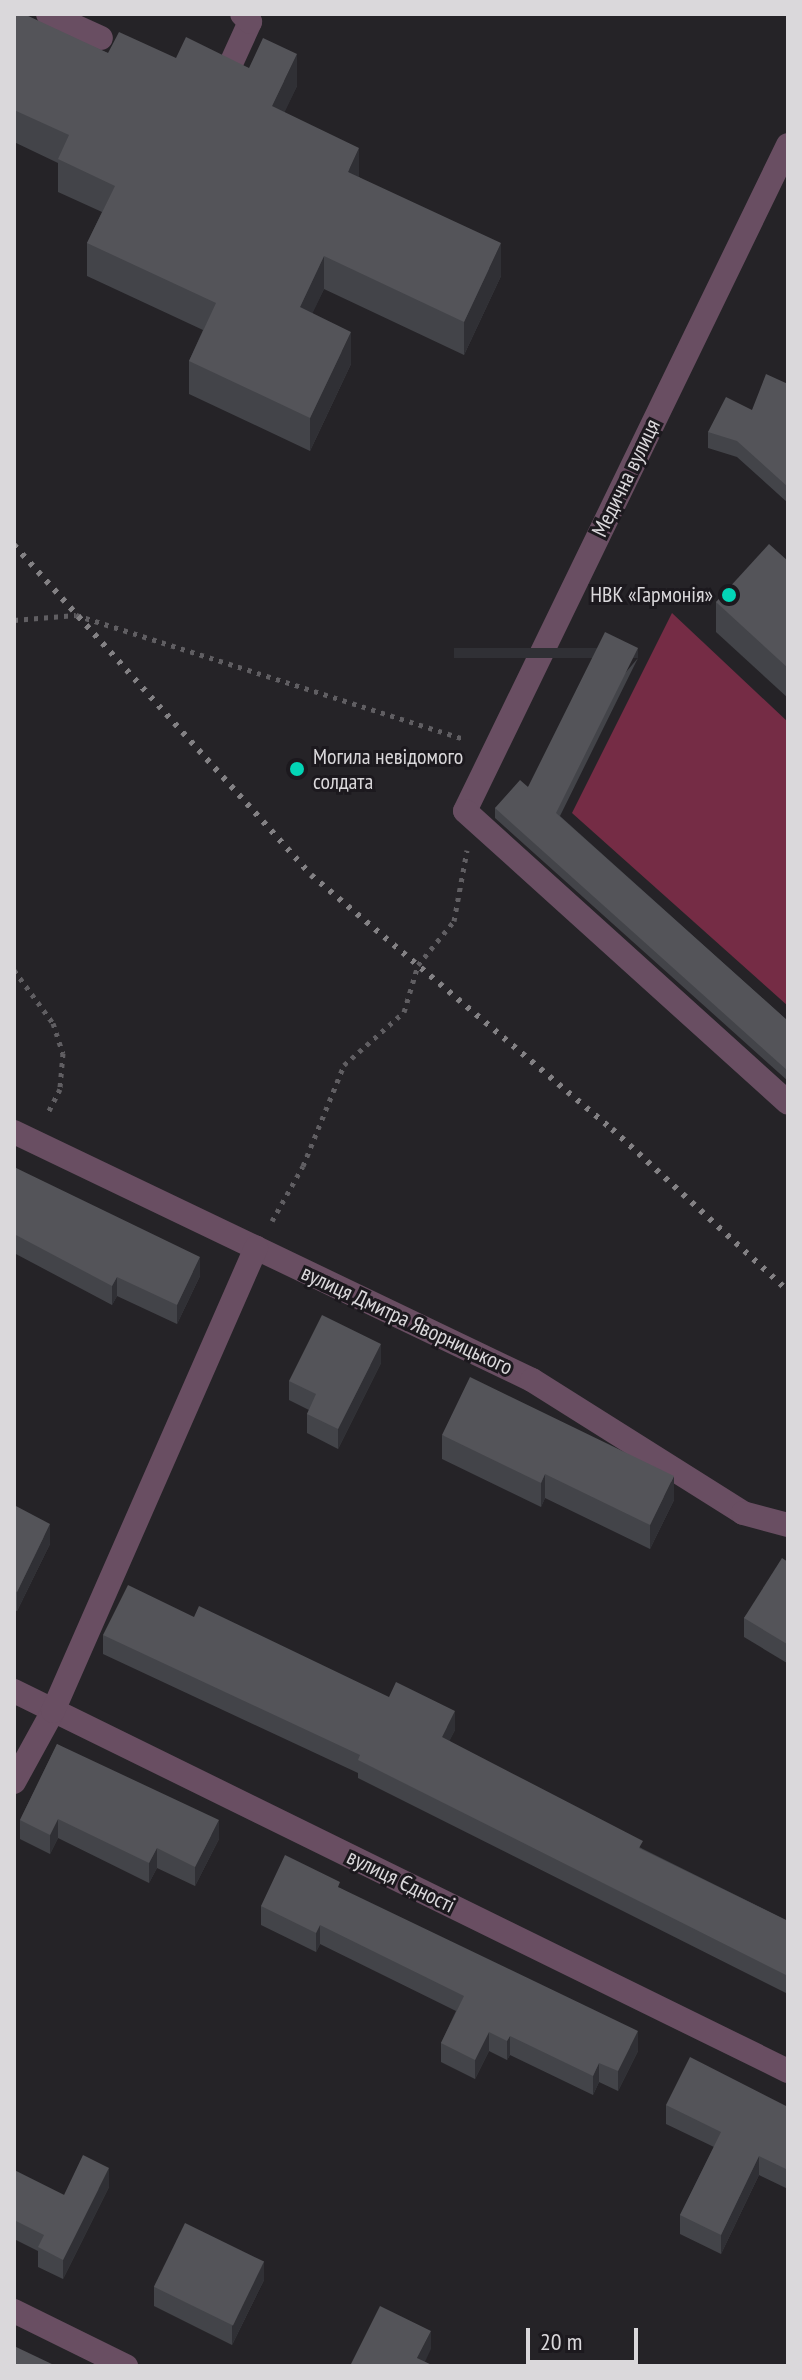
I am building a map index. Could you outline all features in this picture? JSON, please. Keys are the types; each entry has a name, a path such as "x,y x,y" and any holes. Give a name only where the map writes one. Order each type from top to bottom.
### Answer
{"street":[{"path":"48,14 101,38"},
{"path":"229,68 250,22 242,14"},
{"name":"Медична вулиця","path":"471,817 495,748 788,145"},
{"path":"471,817 788,1103"},
{"name":"вулиця Дмитра Яворницького","path":"24,1136 532,1380 743,1513 788,1525"},
{"path":"14,1782 53,1711 256,1248"},
{"name":"вулиця Єдності","path":"14,1691 788,2071"},
{"path":"14,2311 126,2366"}],"path":[{"path":"14,620 76,615 495,748"},
{"path":"256,1248 303,1166 344,1065 404,1012 418,965 454,921 460,865 471,817"},
{"path":"14,970 53,1023 63,1053 60,1089 24,1136"}],"shaded area":[{"name":"НВК «Гармонія»","path":"672,613 788,722 788,1006 572,813"}],"building":[{"path":"14,14 24,14 108,53 119,32 176,58 186,37 249,68 263,38 297,54 272,106 359,148 348,172 501,243 464,322 324,256 300,307 351,332 310,418 189,361 216,303 87,243 115,186 58,159 69,135 14,110"},
{"path":"766,374 788,384 788,487 737,441 708,432 726,397 752,410"},
{"path":"769,544 788,561 788,668 716,602"},
{"path":"605,632 638,648 556,813 788,1021 788,1071 495,808 520,780 528,787"},
{"path":"14,1167 200,1257 177,1305 117,1277 112,1286 14,1234"},
{"path":"322,1315 381,1344 338,1429 307,1414 316,1394 289,1381"},
{"path":"470,1377 674,1476 650,1525 545,1474 541,1483 442,1435"},
{"path":"14,1505 50,1524 17,1592 14,1591"},
{"path":"782,1558 788,1562 787,1644 744,1618"},
{"path":"128,1585 194,1617 199,1606 389,1697 396,1682 455,1711 442,1737 643,1841 639,1848 788,1921 788,1976 358,1760 360,1755 103,1635"},
{"path":"57,1744 219,1820 195,1867 157,1848 149,1863 58,1819 50,1835 20,1820"},
{"path":"285,1855 340,1882 338,1887 638,2031 618,2071 599,2063 593,2076 510,2036 507,2041 489,2032 475,2060 441,2043 464,1996 320,1925 316,1933 261,1906"},
{"path":"690,2057 788,2107 788,2170 759,2156 721,2235 680,2215 721,2132 666,2105"},
{"path":"83,2155 109,2168 63,2260 38,2247 44,2235 14,2220 14,2170 64,2195"},
{"path":"185,2223 264,2262 233,2325 154,2287"},
{"path":"380,2306 431,2331 417,2358 434,2366 350,2366"},
{"path":"14,2346 56,2366 14,2366"}],"railway":[{"path":"14,545 311,875 612,1129 788,1291"}],"place":[{"name":"НВК «Гармонія»","path":"729,595"},
{"name":"Могила невідомого солдата","path":"297,769"}]}
